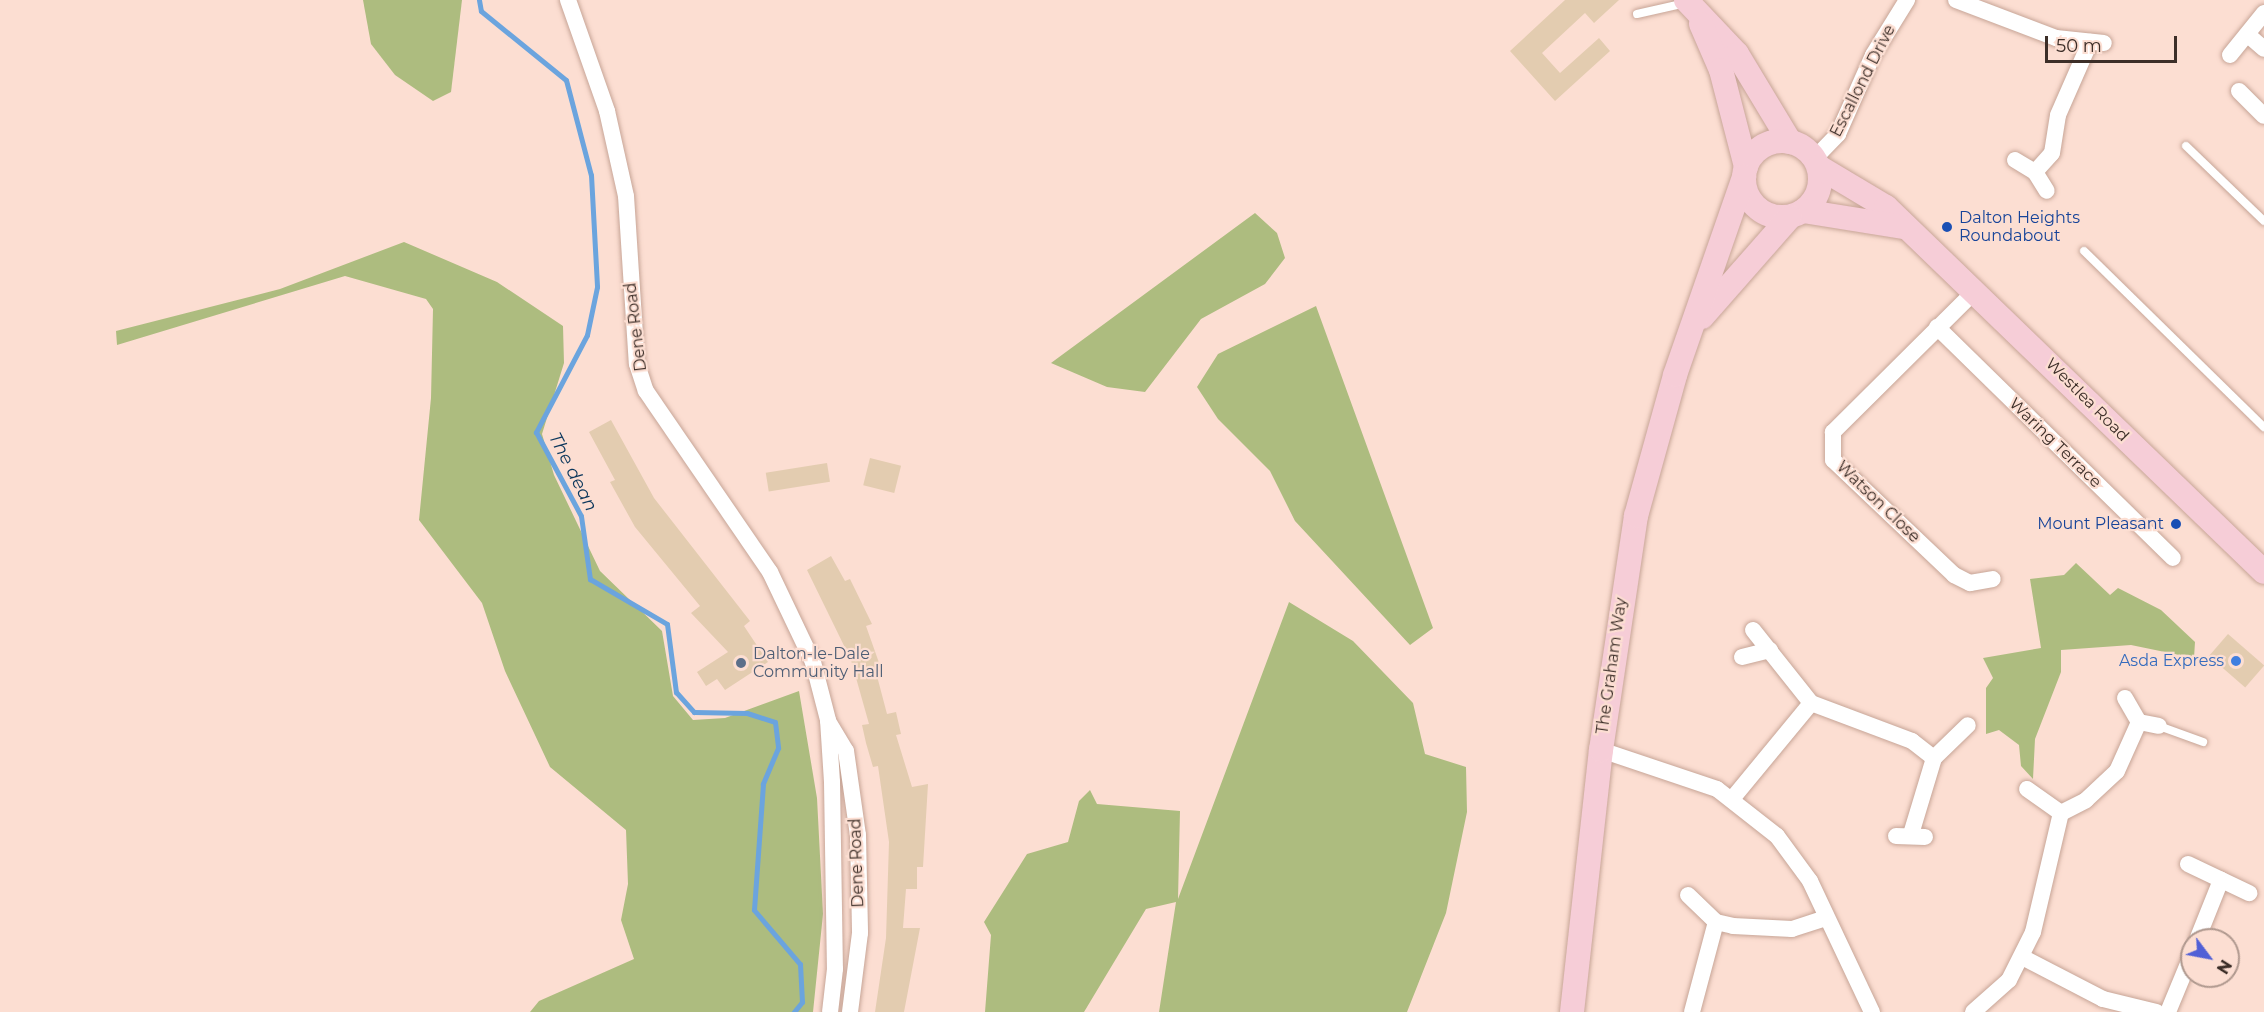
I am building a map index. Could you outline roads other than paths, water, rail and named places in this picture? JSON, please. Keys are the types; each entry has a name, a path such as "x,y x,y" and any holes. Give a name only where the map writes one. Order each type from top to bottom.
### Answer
{"main road":[{"path":"1689,3 1737,54 1790,142 1816,163 1818,192 1797,214"},
{"path":"1689,3 1721,70 1751,201 1762,212 1881,219 1908,229"},
{"path":"1745,172 1763,146 1790,142"},
{"name":"Westlea Road","path":"1816,163 1886,207 1976,290 2264,572"},
{"name":"The Graham Way","path":"1572,1012 1600,750 1636,516 1693,328 1745,172"},
{"name":"The Graham Way","path":"1693,328 1797,214"}],"street":[{"name":"Dene Road","path":"568,0 607,111 626,196 637,364 646,391 770,572 813,662 828,720 833,988 830,1012"},
{"name":"Escallond Drive","path":"1816,163 1838,134 1873,55 1906,0"},
{"path":"1956,0 2056,38 2097,42 2058,116 2052,153 2035,172"},
{"path":"2230,55 2264,13"},
{"path":"2247,35 2264,49"},
{"path":"2239,91 2264,116"},
{"path":"2015,160 2035,172 2047,191"},
{"name":"Watson Close","path":"1976,290 1833,432 1833,460 1954,575 1970,583 1993,579"},
{"name":"Waring Terrace","path":"1938,327 2173,558"},
{"path":"1753,630 1811,703 1912,741 1935,758"},
{"path":"1742,657 1770,650"},
{"path":"2126,698 2139,722"},
{"path":"1732,799 1811,703"},
{"name":"Dene Road","path":"828,720 846,751 858,835 855,990 850,1012"},
{"path":"2139,722 2159,726"},
{"path":"1973,1012 2009,980 2022,957 2033,932 2061,813 2086,800 2117,771 2139,722"},
{"path":"1911,836 1935,758 1968,725"},
{"path":"1600,750 1690,776 1732,799 1796,859 1872,1012"},
{"path":"2027,789 2061,813"},
{"path":"2188,864 2249,893"},
{"path":"2202,928 2221,880"},
{"path":"1688,895 1716,922 1768,932 1826,918"},
{"path":"1692,1012 1716,922"},
{"path":"2022,957 2103,999 2156,1012"},
{"path":"2168,1012 2180,983"}],"lane":[{"path":"1637,14 1689,3"},
{"path":"2186,146 2264,222"},
{"path":"2084,251 2264,427"},
{"path":"2159,726 2203,742"},
{"path":"833,988 855,990"}],"waterway":[{"name":"The dean","path":"479,0 481,11 566,80 591,175 597,287 587,335 536,432 581,516 590,579 667,624 676,692 694,712 747,713 775,722 778,748 763,784 754,910 800,964 802,1002 794,1012"}],"place":[{"name":"Dalton Heights Roundabout","path":"1947,227"},
{"name":"Mount Pleasant","path":"2176,524"},
{"name":"Asda Express","path":"2236,661"},
{"name":"Dalton-le-Dale Community Hall","path":"741,663"}]}
